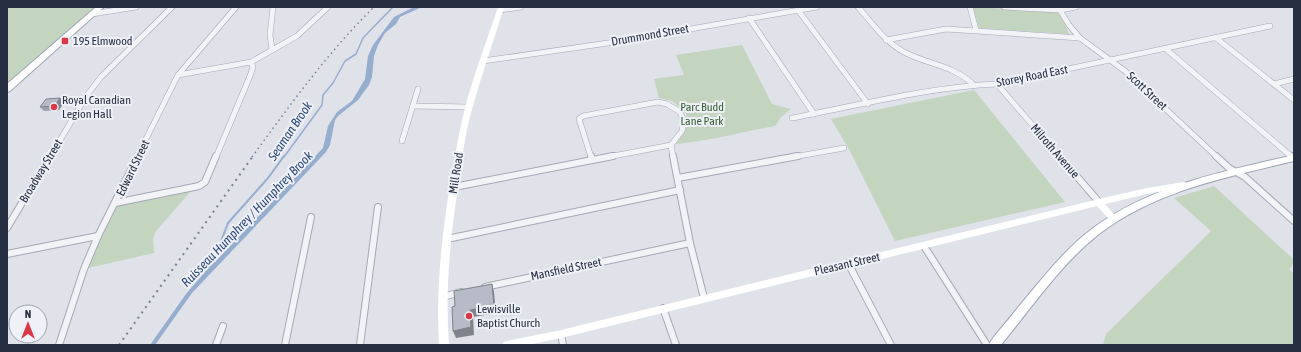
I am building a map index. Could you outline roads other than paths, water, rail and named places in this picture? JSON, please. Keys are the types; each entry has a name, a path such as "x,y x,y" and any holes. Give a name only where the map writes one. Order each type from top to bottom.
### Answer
{"main road":[{"path":"7,90 26,70 100,7"},
{"path":"994,345 1073,251 1114,219 1142,203 1188,185 1294,158"}],"street":[{"path":"92,14 136,7"},
{"name":"Broadway Street","path":"7,228 87,94 101,77 172,7"},
{"name":"Edward Street","path":"59,345 84,268 98,236 178,75 236,7"},
{"path":"272,50 270,35 273,7"},
{"path":"178,75 251,62 297,36 328,7"},
{"path":"500,8 521,7"},
{"path":"776,7 779,13"},
{"name":"Drummond Street","path":"483,61 615,42 817,7"},
{"path":"858,7 886,40 904,52 918,58 943,64 960,72 974,84"},
{"path":"970,7 976,30"},
{"path":"1004,7 1060,10 1076,7"},
{"name":"Mill Road","path":"444,345 443,297 447,239 460,147 469,107 500,8"},
{"path":"798,10 868,104"},
{"name":"Scott Street","path":"1060,10 1069,25 1080,38 1125,71 1229,168 1245,178 1294,221"},
{"path":"750,18 814,114"},
{"name":"Storey Road East","path":"792,118 974,84 997,84 1270,26"},
{"path":"886,40 946,30 976,30 1080,38"},
{"path":"1216,38 1294,100"},
{"path":"1166,49 1294,158"},
{"path":"115,203 199,186 205,182 250,76 253,67 251,62"},
{"path":"1274,84 1294,79"},
{"name":"Milroth Avenue","path":"997,84 1114,219"},
{"path":"402,141 418,89"},
{"path":"454,187 671,145 680,135 684,125 682,117 677,110 667,104 658,102 583,116 578,119 592,160"},
{"path":"413,106 469,107"},
{"path":"671,145 690,243 704,298"},
{"path":"678,178 844,148"},
{"name":"Pleasant Street","path":"507,345 561,334 1100,202 1147,191 1188,185"},
{"path":"447,239 680,190"},
{"path":"360,345 378,206"},
{"path":"285,345 311,218"},
{"path":"7,254 98,236"},
{"name":"Mansfield Street","path":"477,289 690,243"},
{"path":"924,246 987,345"},
{"path":"848,263 891,345"},
{"path":"443,297 470,290"},
{"path":"663,308 676,345"},
{"path":"216,345 223,326"},
{"path":"561,334 563,345"}],"water":[{"path":"414,7 422,7 400,17 396,24 385,33 374,56 372,77 369,85 358,100 335,120 330,145 326,152 192,293 155,345 150,345 186,294 211,263 215,262 323,148 328,126 337,112 352,101 365,79 368,56 373,45 394,17"}],"waterway":[{"name":"Seaman Brook","path":"284,157 322,105 323,95 333,83 345,61 356,54 363,38 393,7"},
{"name":"Seaman Brook","path":"212,265 228,223 268,178 284,156"}],"railway":[{"path":"252,157 325,61 374,7"},
{"path":"119,345 253,156"}],"place":[{"name":"195 Elmwood","path":"65,41"},
{"name":"Royal Canadian Legion Hall","path":"54,107"},
{"name":"Lewisville Baptist Church","path":"469,316"}],"park label":[{"name":"Parc Budd Lane Park","path":"702,114"}],"water label":[{"name":"Ruisseau Humphrey / Humphrey Brook","path":"247,219"}]}
